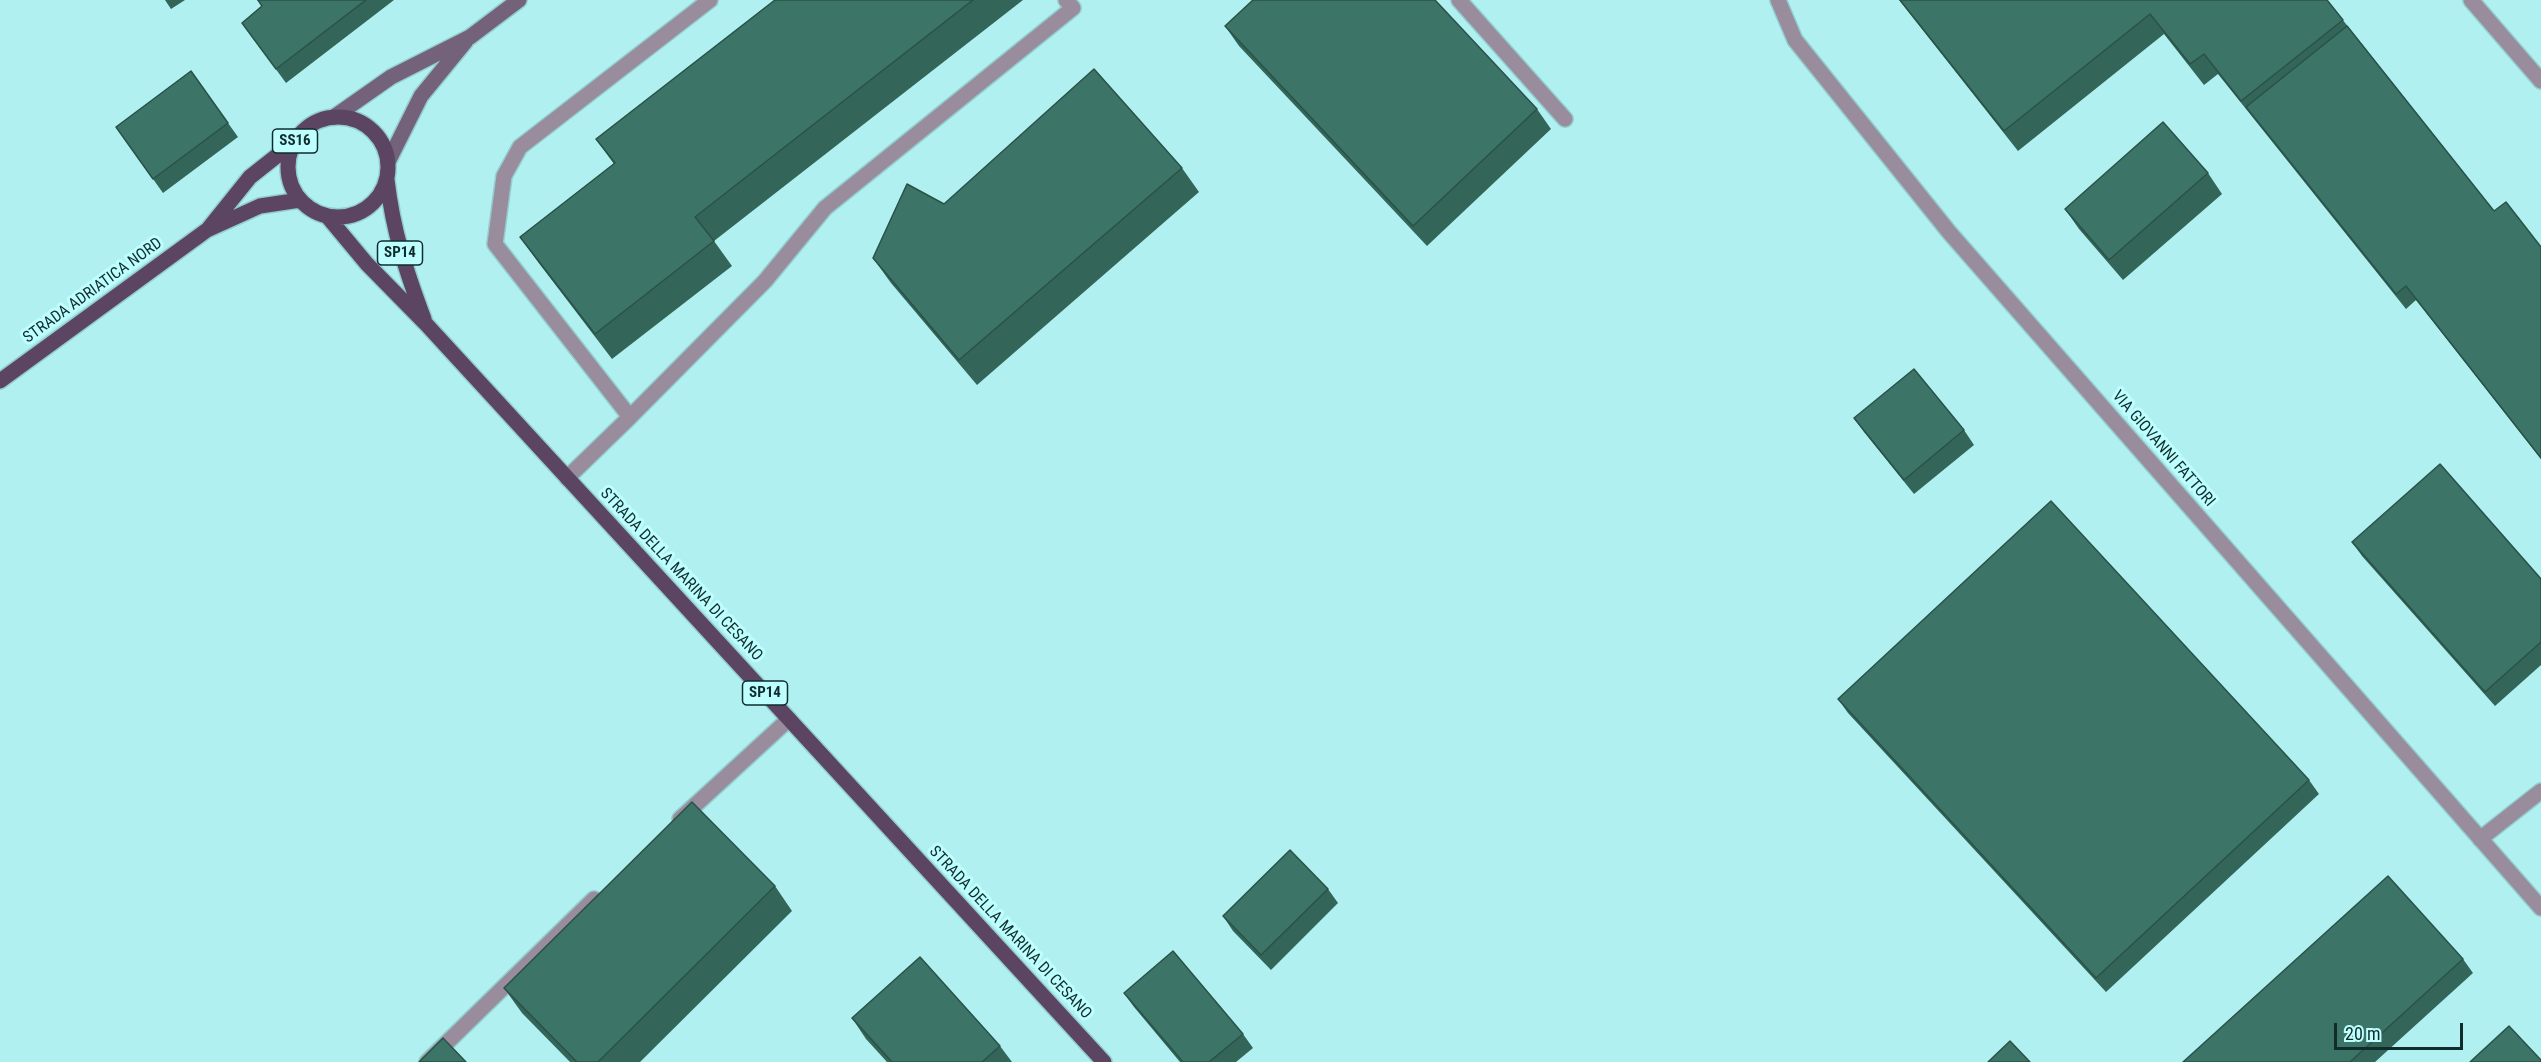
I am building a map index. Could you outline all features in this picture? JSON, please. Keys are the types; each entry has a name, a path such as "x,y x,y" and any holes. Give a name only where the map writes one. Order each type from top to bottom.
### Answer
{"main road":[{"name":"STRADA ADRIATICA NORD","path":"207,230 250,177 296,141 305,129 319,121 334,117 391,77 470,36 519,0"},
{"name":"STRADA ADRIATICA NORD","path":"327,216 343,217 358,213 371,205 382,193 388,170 421,96 470,36"},
{"name":"SS16","path":"334,117 350,118 364,124 376,134 384,147 388,170"},
{"name":"SS16","path":"296,141 289,156 288,171 292,187 300,200"},
{"name":"STRADA DELLA MARINA DI CESANO","path":"388,170 391,217 402,262 426,324"},
{"name":"STRADA ADRIATICA NORD","path":"0,381 207,230 260,206 300,200"},
{"path":"300,200 313,210 327,216"},
{"name":"STRADA DELLA MARINA DI CESANO","path":"327,216 367,264 426,324 1104,1062"}],"street":[{"path":"630,417 495,244 504,176 520,147 710,0"},
{"path":"567,478 765,281 825,208 1072,8 1066,0"},
{"path":"1459,0 1565,118"},
{"name":"VIA GIOVANNI FATTORI","path":"1778,0 1795,40 1949,232 2541,908"},
{"path":"2471,0 2541,81"},
{"path":"670,829 789,719"},
{"path":"2480,839 2541,791"},
{"path":"427,1062 602,892"}],"building":[{"path":"258,0 366,0 276,69 242,23 262,6"},
{"path":"775,0 973,0 695,217 714,241 595,334 520,237 615,163 596,139"},
{"path":"1253,0 1435,0 1537,109 1413,226 1225,26"},
{"path":"1900,0 2327,0 2343,20 2241,101 2204,54 2190,64 2150,14 2004,131"},
{"path":"2347,26 2494,211 2506,202 2541,247 2541,458 2406,286 2396,294 2246,107"},
{"path":"1094,69 1182,168 959,360 873,258 907,184 944,204"},
{"path":"191,71 228,123 153,179 116,127"},
{"path":"2163,122 2208,173 2109,260 2065,209"},
{"path":"1914,369 1964,430 1904,480 1854,418"},
{"path":"2440,464 2541,579 2541,642 2485,692 2352,542"},
{"path":"2051,501 2309,780 2096,978 1838,699"},
{"path":"692,802 775,886 598,1062 577,1062 504,988"},
{"path":"1290,850 1328,889 1261,955 1223,916"},
{"path":"2388,876 2463,959 2350,1062 2183,1062"},
{"path":"1173,951 1243,1034 1209,1062 1183,1062 1124,993"},
{"path":"920,957 1000,1046 982,1062 892,1062 852,1018"},
{"path":"2509,1026 2541,1062 2470,1062"},
{"path":"443,1038 466,1062 419,1062"},
{"path":"2010,1041 2030,1062 1988,1062"}]}
